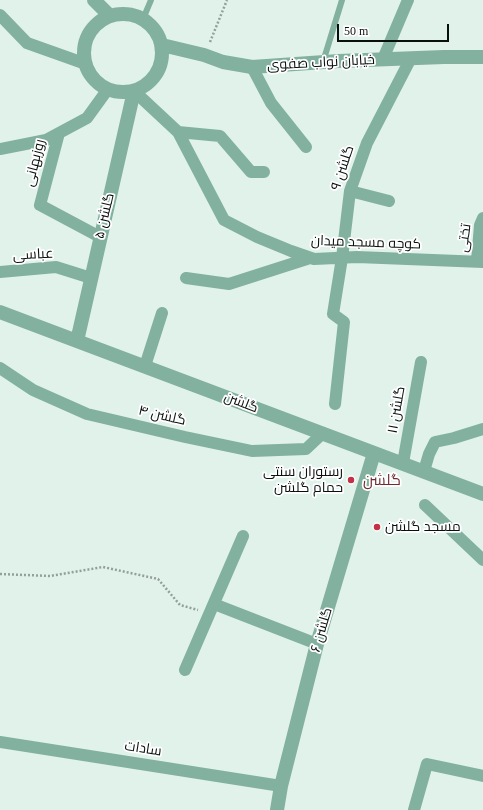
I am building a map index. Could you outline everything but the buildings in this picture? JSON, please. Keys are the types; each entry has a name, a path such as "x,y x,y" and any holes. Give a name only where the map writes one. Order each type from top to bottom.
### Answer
{"street":[{"path":"94,0 110,16"},
{"path":"383,59 408,0"},
{"path":"127,13 143,19 155,30 162,46 162,62 157,74 148,83 134,91 116,92 108,89 94,79 86,64 84,50 88,35 97,23 110,16 127,13"},
{"path":"1,19 27,43 86,64"},
{"name":"خیابان نواب صفوی","path":"162,46 204,55 223,62 252,67 383,59 483,57"},
{"name":"گلشن ۹","path":"335,404 344,322 333,314 342,258 350,191 367,143 411,58"},
{"path":"252,67 271,103 306,146"},
{"path":"0,149 46,140 87,118 108,89"},
{"name":"کوچه مسجد میدان","path":"134,91 178,132 224,220 257,237 314,259 342,258 480,262"},
{"name":"گلشن ۵","path":"77,341 134,91"},
{"path":"178,132 220,136 251,172 264,172"},
{"name":"روزبهانی","path":"59,133 40,205 100,237"},
{"path":"350,191 388,201"},
{"name":"تختی","path":"480,262 480,225 483,218"},
{"path":"186,278 229,284 310,258"},
{"name":"عباسی","path":"0,272 56,267 91,278"},
{"name":"گلشن","path":"0,312 483,494"},
{"path":"145,366 162,313"},
{"name":"گلشن ۱۱","path":"403,463 422,362"},
{"name":"گلشن ۴","path":"0,368 33,390 87,414 252,451 306,449 323,433"},
{"path":"424,471 429,454 435,442 483,429"},
{"name":"گلشن ۶","path":"277,810 281,786 317,644 374,453"},
{"path":"425,505 483,560"},
{"path":"185,670 243,536"},
{"path":"212,608 317,644"},
{"name":"سادات","path":"0,742 281,786"},
{"path":"414,810 427,764 483,776"}],"lane":[{"path":"143,19 151,0"},
{"path":"323,62 342,0"}],"path":[{"path":"204,55 227,0"},
{"path":"0,574 50,576 103,567 158,579 180,605 212,608"}],"place":[{"name":"رستوران سنتی حمام گلشن","path":"351,480"},
{"name":"مسجد گلشن","path":"377,527"}],"district":[{"name":"گلشن","path":"382,481"}]}
